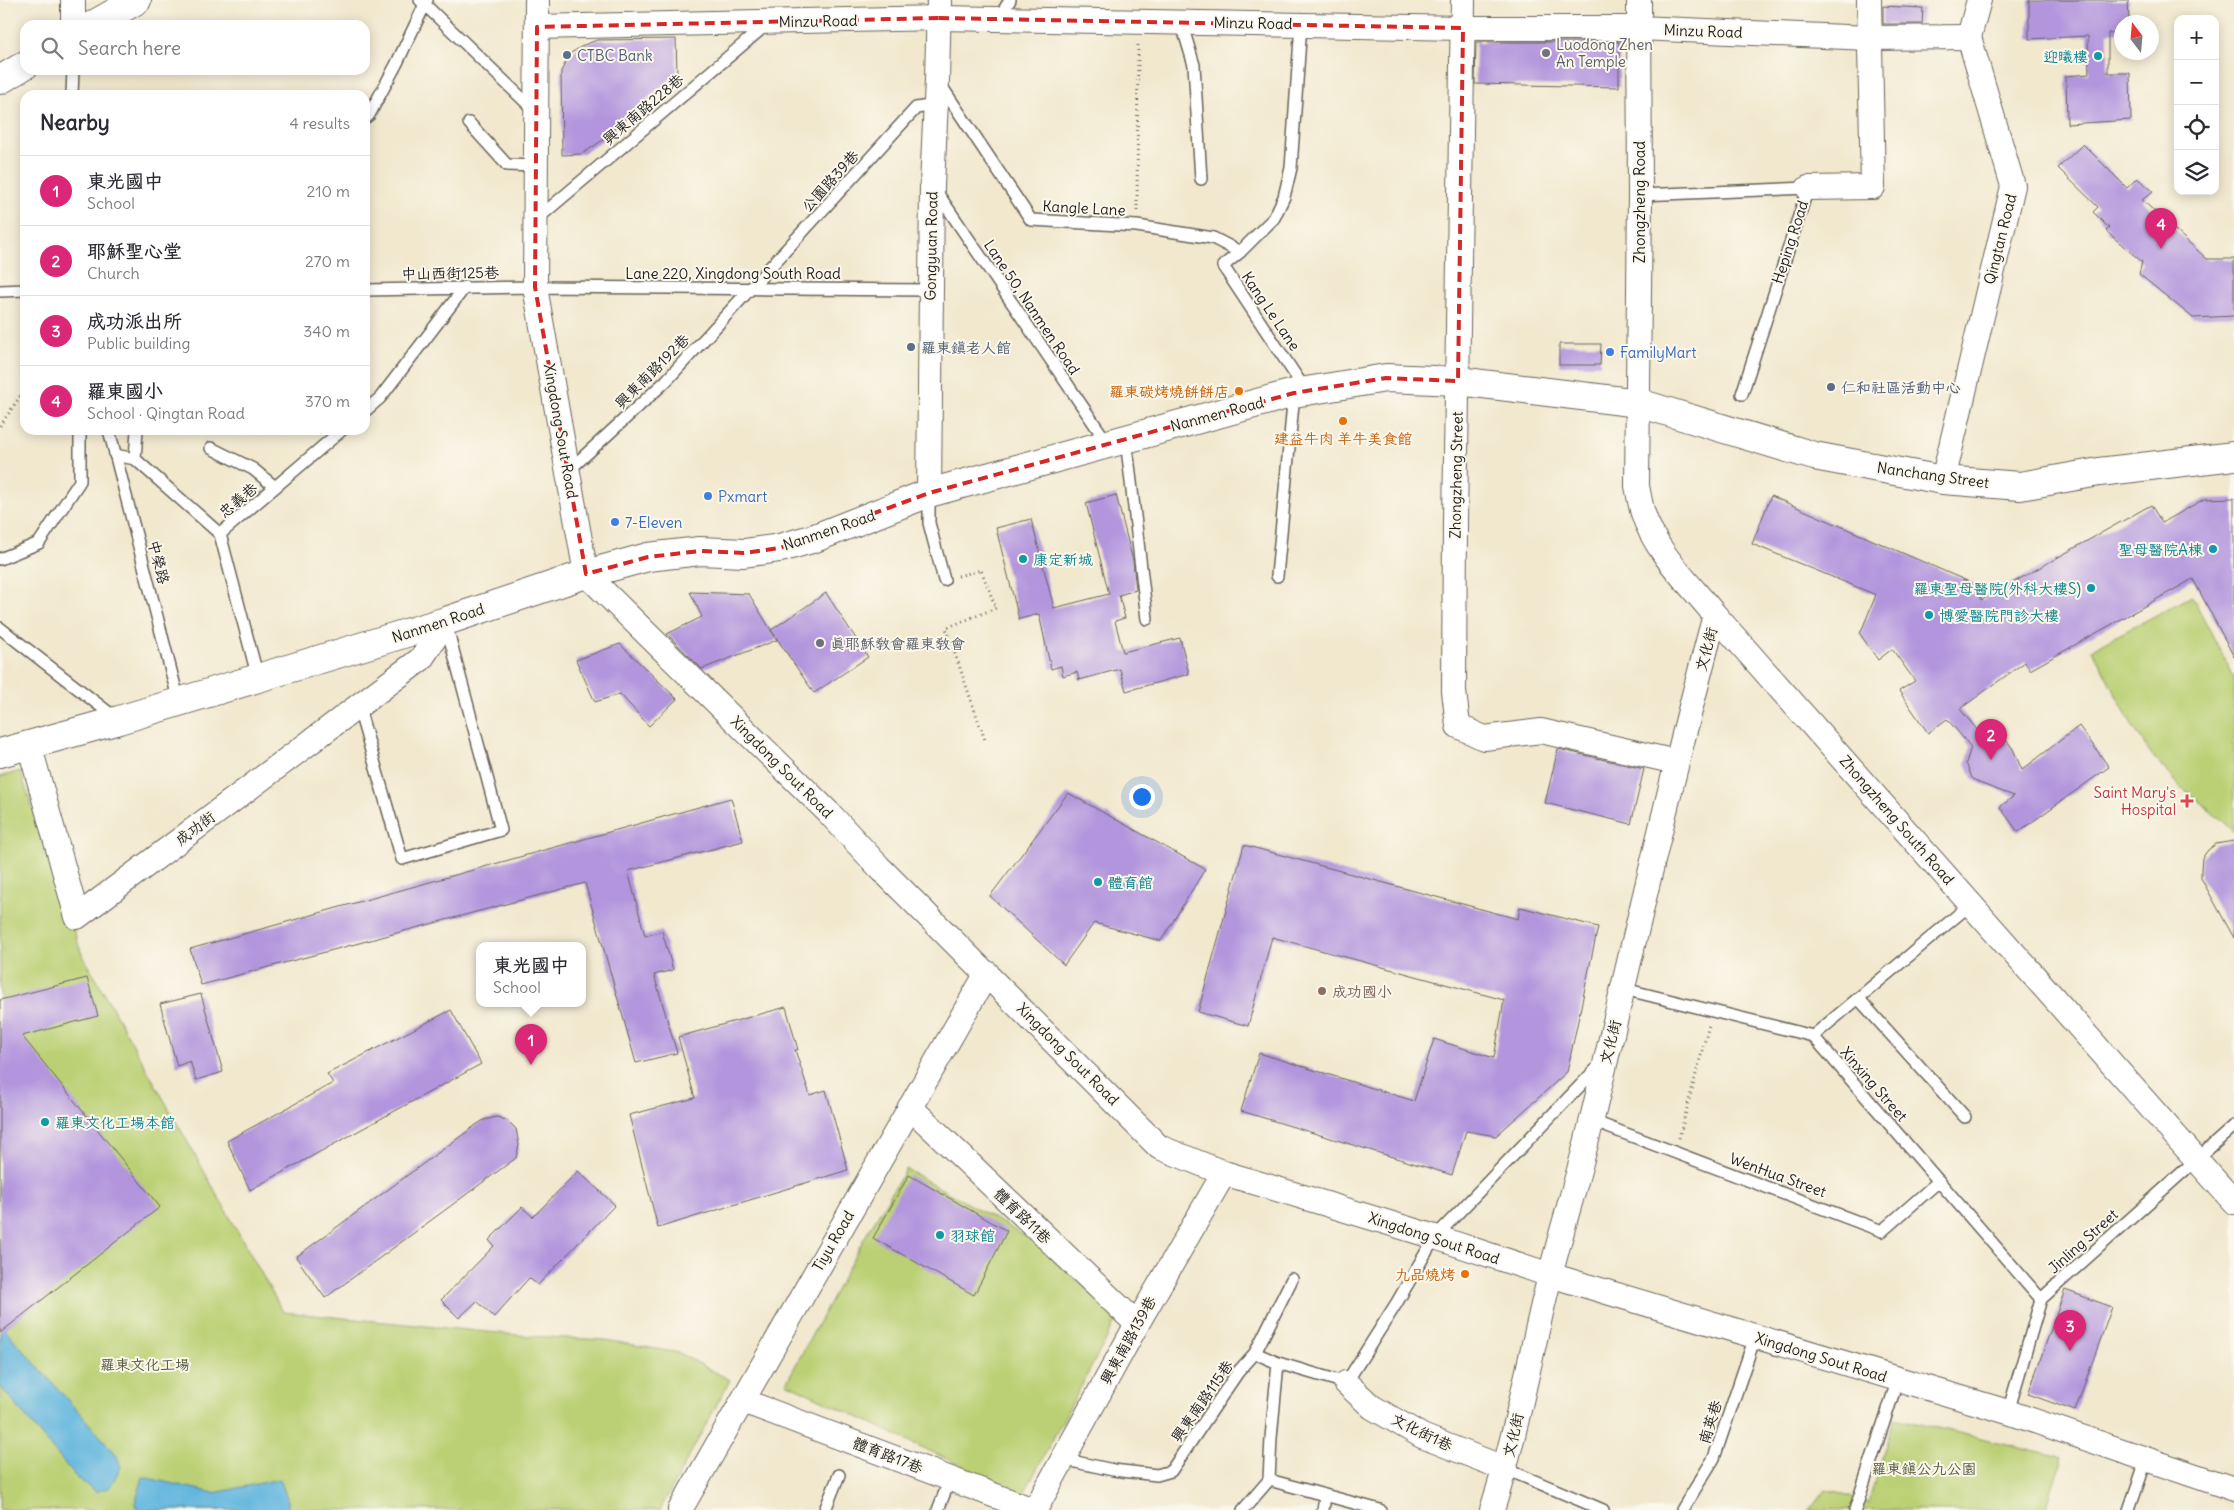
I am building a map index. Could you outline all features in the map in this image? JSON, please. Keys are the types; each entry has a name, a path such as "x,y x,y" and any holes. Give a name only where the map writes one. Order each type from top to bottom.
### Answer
{"street":[{"path":"73,0 73,20"},
{"path":"102,20 137,0"},
{"name":"Xingdong Sout Road","path":"537,0 535,287 586,574 822,806 879,867 1159,1147 1224,1173 1434,1237 1550,1275 2008,1412 2234,1489"},
{"name":"Zhongzheng Street","path":"1463,0 1454,691 1458,726 1484,738 1541,731 1676,762"},
{"name":"Zhongzheng Road","path":"1638,403 1639,0"},
{"name":"Heping Road","path":"1808,188 1873,187 1869,0"},
{"path":"1969,37 1979,0"},
{"name":"Minzu Road","path":"537,26 770,22 939,9 1005,9 1138,21 1463,28 1639,28 1870,38 1969,37"},
{"name":"Gongyuan Road","path":"930,493 930,290 939,9"},
{"name":"Qingtan Road","path":"1943,480 2013,186 1969,37"},
{"path":"0,80 20,68"},
{"name":"Nanmen Road","path":"0,753 119,720 446,621 586,574 648,557 700,551 744,554 780,548 815,538 930,493 1300,392 1386,378 1458,381 1638,403"},
{"name":"Nanchang Street","path":"1638,403 1814,456 1943,480 2020,486 2099,472 2234,456"},
{"name":"Zhongzheng South Road","path":"1638,403 1636,486 1643,514 1663,552 1715,615 2234,1202"},
{"name":"文化街","path":"1492,1510 1506,1469 1550,1275 1592,1121 1676,762 1715,615"},
{"name":"成功街","path":"29,744 77,917 421,659 446,621"},
{"name":"Tiyu Road","path":"680,1510 987,973"},
{"name":"體育路11巷","path":"910,1107 1136,1324"},
{"name":"興東南路139巷","path":"1034,1510 1136,1324 1224,1173"},
{"name":"文化街1巷","path":"1346,1383 1372,1406 1422,1436 1506,1469"},
{"name":"體育路17巷","path":"743,1401 1034,1510"}],"lane":[{"path":"370,113 396,65 424,2 536,112"},
{"name":"興東南路228巷","path":"536,220 770,22"},
{"path":"1181,22 1195,72 1201,179"},
{"path":"1240,252 1274,218 1284,198 1291,168 1301,24"},
{"path":"72,75 72,90"},
{"name":"Kangle Lane","path":"938,80 1030,220 1137,226"},
{"name":"公園路39巷","path":"753,288 916,108 936,106"},
{"path":"469,123 507,165 536,166"},
{"name":"Lane 50, Nanmen Road","path":"932,186 1117,442"},
{"path":"1640,195 1808,188"},
{"name":"Heping Road","path":"1742,394 1808,188"},
{"name":"Kang Le Lane","path":"1137,226 1213,238 1240,252 1223,266 1300,392"},
{"path":"370,407 380,398 465,287"},
{"name":"Lane 220, Xingdong South Road","path":"535,287 930,290"},
{"name":"中山西街125巷","path":"370,290 535,287"},
{"name":"興東南路192巷","path":"568,471 666,381 753,288"},
{"path":"0,291 20,290"},
{"path":"1277,576 1300,392"},
{"path":"0,559 39,543 80,481 80,435"},
{"name":"中榮路","path":"110,435 179,702"},
{"path":"135,459 137,435"},
{"name":"忠義巷","path":"258,678 220,534 336,435"},
{"path":"1117,442 1147,619"},
{"path":"212,448 253,469 275,487"},
{"path":"115,455 135,459 220,534"},
{"path":"930,493 929,523 944,580"},
{"path":"358,706 402,859 501,830 446,621"},
{"path":"0,628 119,720"},
{"path":"1624,989 1813,1036 1971,904"},
{"path":"1858,998 1965,1116"},
{"name":"Xinxing Street","path":"1813,1036 2041,1299"},
{"path":"1255,1353 1278,1363 1346,1383 1396,1304 1434,1237 1605,1060"},
{"name":"WenHua Street","path":"1592,1121 1882,1232 1939,1181"},
{"name":"Jinling Street","path":"2041,1299 2234,1126"},
{"name":"興東南路115巷","path":"1062,1459 1112,1470 1156,1475 1171,1471 1238,1372 1255,1353 1292,1279"},
{"path":"2008,1412 2041,1299"},
{"name":"南英巷","path":"1682,1510 1714,1458 1755,1337"},
{"path":"1243,1510 1269,1480 1278,1363"},
{"path":"1855,1510 1898,1380"},
{"path":"2129,1510 2147,1458"},
{"path":"1506,1469 1603,1510"},
{"path":"825,1510 839,1475"},
{"path":"938,1510 950,1479"},
{"path":"1269,1480 1380,1510"},
{"path":"1323,1510 1325,1496"}],"path":[{"path":"1137,226 1138,21"},
{"path":"0,426 20,396"},
{"path":"944,580 981,570 996,608 946,628 984,740"},
{"path":"1675,1153 1712,1011"}],"highlighted area":[{"path":"939,18 1463,28 1458,381 1386,378 1294,393 929,493 780,548 744,553 700,551 648,557 586,574 535,287 537,27"}],"green space":[{"path":"2192,596 2234,677 2234,832 2220,818 2180,786 2160,765 2128,717 2092,649"},
{"name":"羅東文化工場","path":"20,771 81,952 283,1312 528,1336 606,1340 679,1353 730,1380 660,1510 0,1510 0,777"},
{"path":"906,1169 1032,1240 1118,1317 1023,1495 786,1383 866,1235"},
{"name":"羅東鎮公九公園","path":"1894,1418 2062,1457 2046,1510 1809,1510 1825,1489 1868,1503"}],"water":[{"path":"0,1324 116,1454 121,1467 110,1487 96,1492 76,1477 0,1386"},
{"path":"143,1477 214,1493 280,1479 288,1501 288,1510 138,1510 135,1504"}],"building":[{"name":"迎曦樓","path":"2029,0 2128,0 2129,15 2114,15 2114,33 2108,33 2108,73 2130,73 2131,120 2067,124 2066,76 2089,74 2088,36 2029,39"},
{"path":"1883,6 1923,8 1922,24 1883,24"},
{"path":"676,39 677,73 616,126 606,138 582,154 562,155 561,71 571,53 597,40"},
{"name":"Luodong Zhen An Temple","path":"1476,42 1619,42 1619,87 1475,84"},
{"path":"2083,144 2127,188 2137,178 2153,191 2142,200 2207,259 2234,259 2234,316 2193,318 2139,274 2142,262 2106,231 2109,228 2093,212 2098,207 2058,168"},
{"path":"1559,344 1601,344 1600,365 1559,365"},
{"name":"康定新城","path":"1116,495 1133,561 1136,590 1119,595 1125,618 1115,621 1123,652 1180,638 1189,674 1126,691 1120,669 1079,680 1077,672 1063,676 1061,666 1051,669 1039,614 1019,619 996,528 1031,519 1054,608 1109,594 1086,503"},
{"path":"1771,496 1974,584 1982,600 2151,505 2162,523 2204,499 2234,498 2234,657 2193,579 2030,670 2025,662 1960,709 1984,738 2000,738 2008,742 2022,770 2079,726 2109,767 2018,832 2000,807 2014,796 1979,783 1972,778 1966,763 1971,747 1947,719 1928,733 1899,691 1915,681 1892,649 1878,660 1860,634 1876,595 1752,544"},
{"path":"690,592 749,594 777,640 702,669 667,634 702,617"},
{"name":"真耶穌教會羅東教會","path":"826,593 868,657 814,693 771,630"},
{"path":"620,644 677,699 649,726 620,694 595,702 576,660"},
{"path":"1558,749 1644,769 1631,824 1545,803"},
{"name":"體育館","path":"1068,793 1205,869 1161,941 1094,923 1064,965 990,896"},
{"path":"731,798 743,841 628,871 645,936 662,931 673,970 654,975 677,1053 636,1063 585,883 201,985 190,949"},
{"path":"2234,841 2234,938 2201,878 2201,869 2202,858 2208,850 2216,844"},
{"path":"1244,845 1518,919 1520,907 1598,927 1567,1072 1496,1136 1466,1131 1452,1175 1241,1111 1259,1053 1414,1101 1434,1039 1494,1058 1504,1000 1272,937 1248,1026 1198,1012"},
{"name":"羅東文化工場本館","path":"87,978 98,1016 22,1036 160,1207 0,1333 0,1000"},
{"path":"201,994 223,1072 196,1080 190,1061 177,1066 160,1004"},
{"path":"786,1007 798,1050 795,1050 810,1095 826,1090 848,1170 658,1228 629,1115 695,1098 678,1037"},
{"path":"451,1010 481,1064 250,1190 227,1141 333,1083 327,1074"},
{"path":"497,1117 508,1121 516,1129 519,1145 516,1158 325,1298 296,1257 476,1125 484,1120"},
{"path":"578,1171 615,1205 538,1285 529,1278 494,1317 477,1301 459,1318 441,1300 494,1246 489,1240 522,1207 533,1217"},
{"name":"羽球館","path":"909,1175 1007,1231 974,1295 873,1238"},
{"path":"2065,1290 2112,1307 2075,1411 2028,1394"}],"place":[{"name":"Luodong Zhen An Temple","path":"1546,53"},
{"name":"CTBC Bank","path":"567,55"},
{"name":"迎曦樓","path":"2098,56"},
{"name":"羅東國小","path":"2161,249"},
{"name":"羅東鎮老人館","path":"911,347"},
{"name":"FamilyMart","path":"1610,352"},
{"name":"仁和社區活動中心","path":"1831,387"},
{"name":"羅東碳烤燒餅餅店","path":"1239,391"},
{"name":"建益牛肉 羊牛美食館","path":"1343,421"},
{"name":"Pxmart","path":"708,496"},
{"name":"7-Eleven","path":"615,522"},
{"name":"聖母醫院A棟","path":"2213,549"},
{"name":"康定新城","path":"1023,559"},
{"name":"羅東聖母醫院(外科大樓S)","path":"2091,588"},
{"name":"博愛醫院門診大樓","path":"1929,615"},
{"name":"真耶穌教會羅東教會","path":"820,643"},
{"name":"耶穌聖心堂","path":"1991,760"},
{"name":"Saint Mary's Hospital","path":"2187,801"},
{"name":"體育館","path":"1098,882"},
{"name":"成功國小","path":"1322,991"},
{"name":"東光國中","path":"531,1065"},
{"name":"羅東文化工場本館","path":"45,1122"},
{"name":"羽球館","path":"940,1235"},
{"name":"九品燒烤","path":"1465,1274"},
{"name":"成功派出所","path":"2070,1351"}]}
